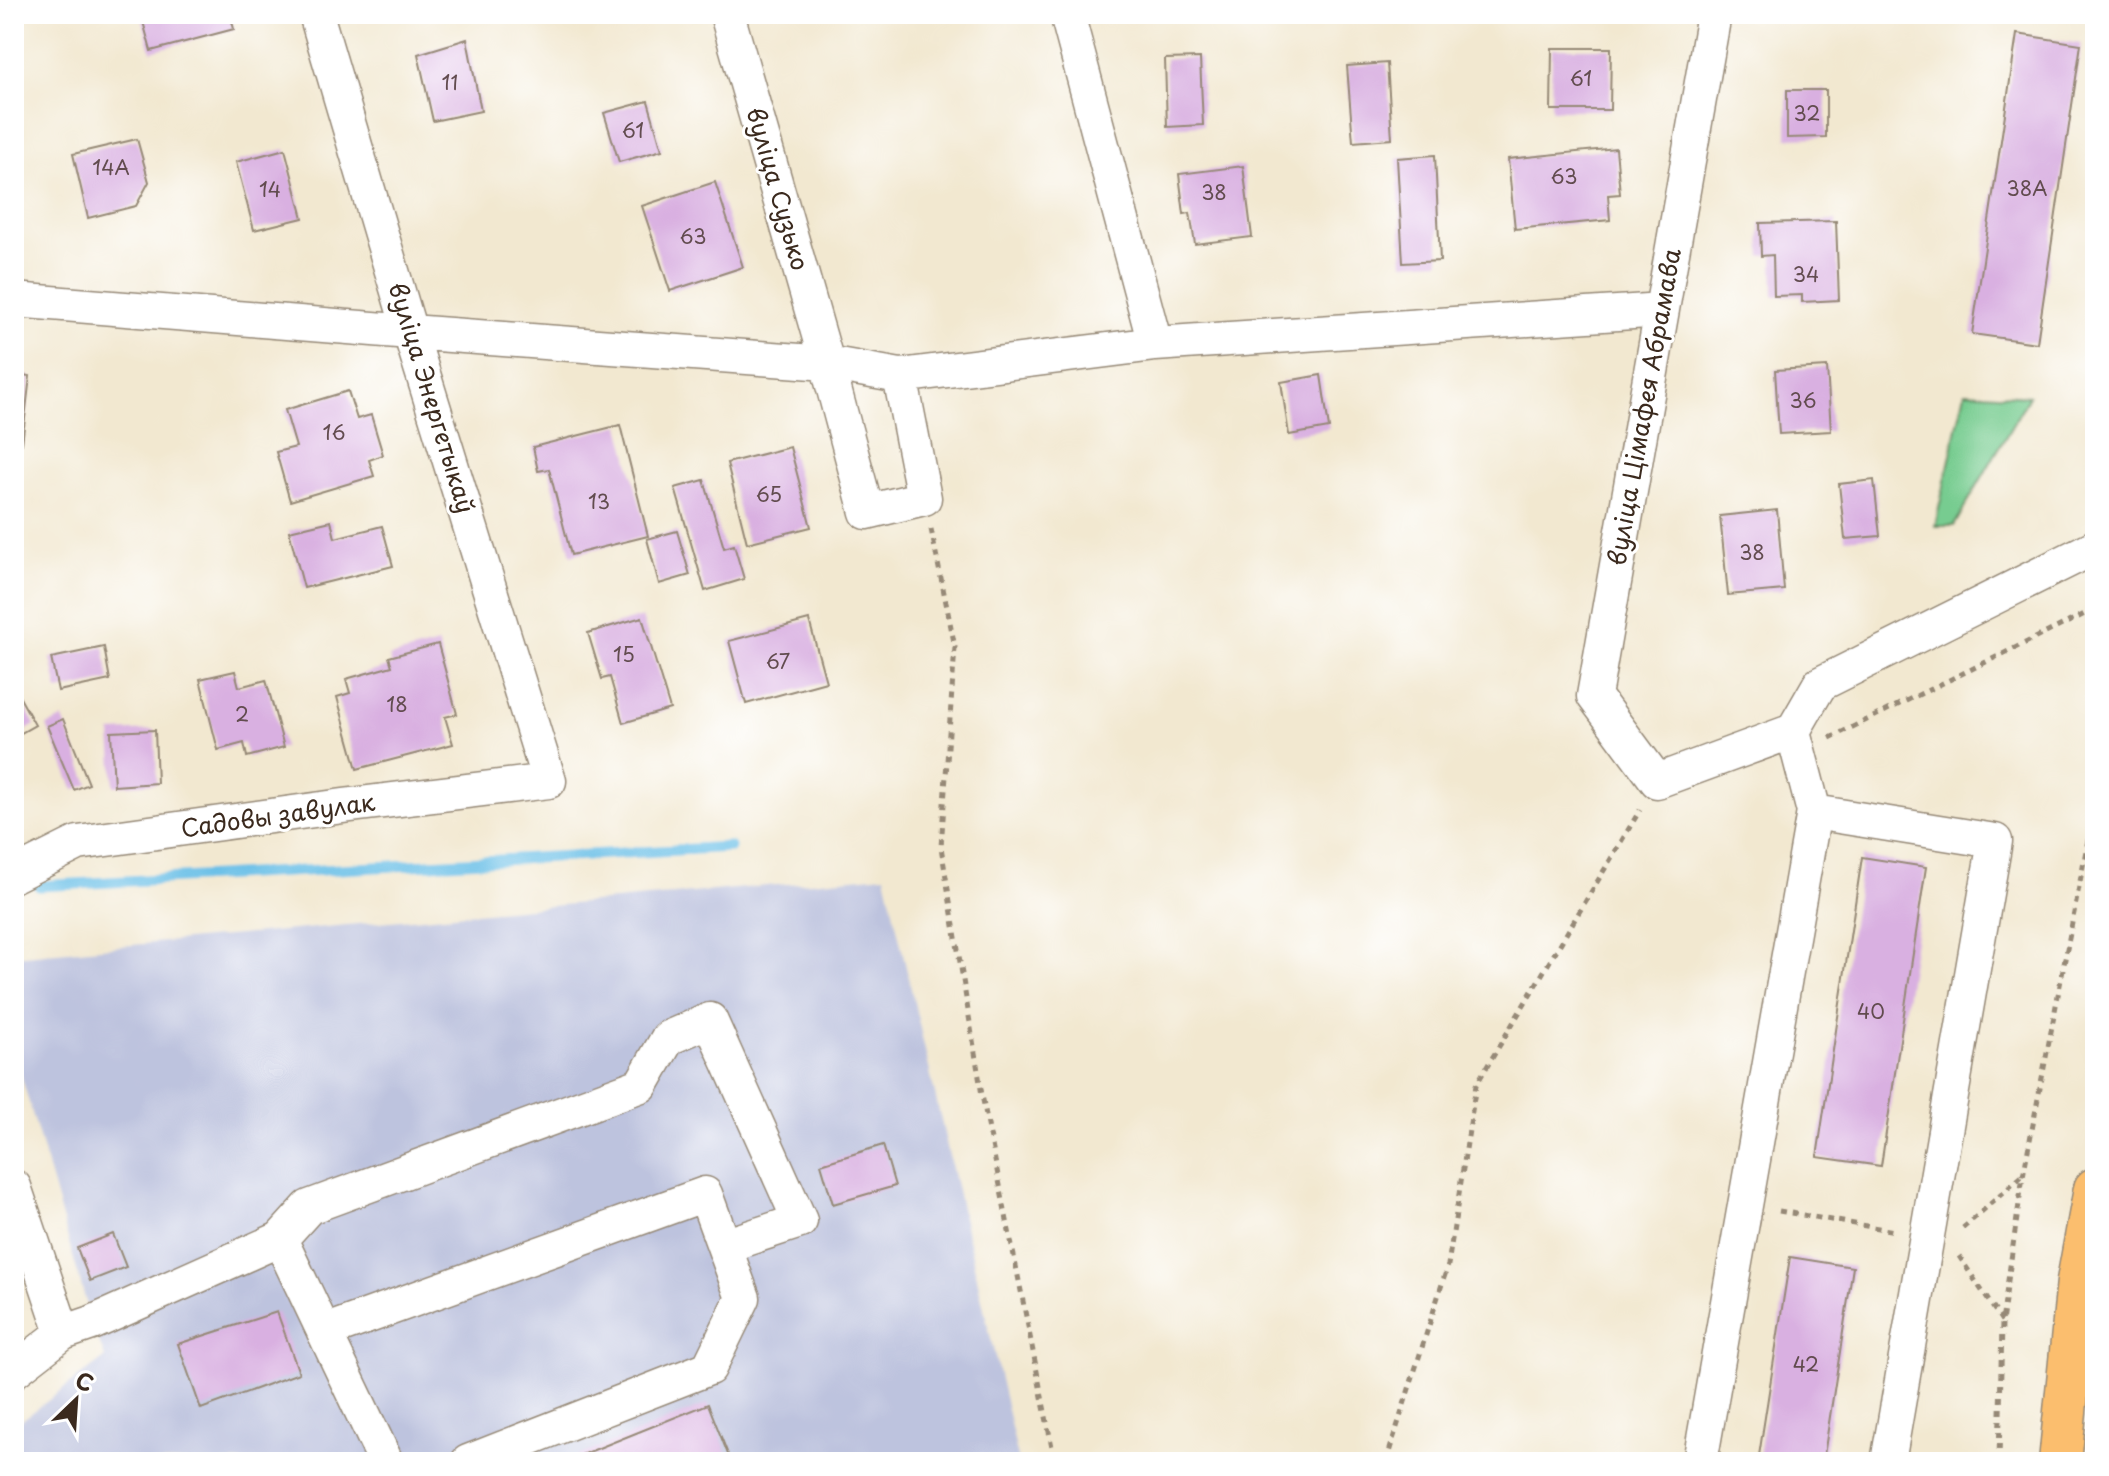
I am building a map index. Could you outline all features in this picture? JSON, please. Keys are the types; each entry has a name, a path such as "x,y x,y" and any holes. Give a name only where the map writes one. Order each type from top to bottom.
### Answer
{"main road":[{"path":"2060,1462 2078,1281 2095,1189"}],"street":[{"name":"вуліца Энергетыкаў","path":"316,14 410,332 549,781"},
{"name":"вуліца Сузько","path":"727,14 867,512 924,498"},
{"path":"1067,14 1155,344"},
{"name":"вуліца Цімафея Абрамава","path":"1657,781 1594,696 1714,14"},
{"path":"14,300 827,363 900,376 1155,344 1662,310"},
{"path":"900,376 924,498"},
{"path":"1700,1462 1814,812 1796,742 1820,684 2095,547"},
{"path":"1657,781 1796,742"},
{"name":"Садовы завулак","path":"14,875 78,843 549,781"},
{"path":"1814,812 1995,841 1888,1462"},
{"path":"14,1371 63,1333 280,1239 309,1207 641,1085 668,1038 710,1020 800,1221 724,1246"},
{"path":"14,1187 63,1333"},
{"path":"324,1332 705,1194 743,1298 709,1368 468,1462"},
{"path":"280,1239 386,1462"}],"path":[{"path":"924,498 955,647 941,847 982,1095 1055,1462"},
{"path":"1796,742 2095,609"},
{"path":"1386,1462 1448,1265 1476,1085 1657,781"},
{"path":"1999,1462 2002,1322 2023,1176 2095,804"},
{"path":"1957,1252 2002,1322"}],"shaded area":[{"path":"885,875 1019,1462 14,1462 14,1426 105,1358 92,1323 14,1050 14,956"}],"green space":[{"path":"1965,392 2029,396 1954,526 1935,526"}],"building":[{"path":"141,14 230,14 234,29 151,51"},
{"path":"2017,34 2081,44 2037,343 1972,334"},
{"path":"467,39 481,111 433,121 418,54"},
{"path":"1552,48 1611,48 1610,110 1551,110"},
{"path":"1200,58 1203,125 1167,127 1165,59"},
{"path":"1387,63 1392,139 1353,142 1347,66"},
{"path":"1787,90 1826,90 1826,137 1787,138"},
{"path":"648,101 662,150 619,162 604,113"},
{"path":"137,139 149,182 136,206 88,218 73,154"},
{"path":"1616,148 1620,194 1608,195 1610,220 1515,229 1508,159"},
{"path":"285,149 303,218 254,230 236,162"},
{"path":"1435,155 1440,261 1403,263 1397,158"},
{"path":"1243,166 1252,237 1195,244 1190,213 1184,214 1179,174"},
{"path":"715,182 743,267 670,291 642,206"},
{"path":"1836,221 1839,300 1802,302 1802,295 1774,296 1773,255 1761,256 1760,223"},
{"path":"1827,367 1831,431 1779,434 1775,370"},
{"path":"14,374 30,376 22,444 14,443"},
{"path":"1321,375 1329,428 1289,435 1281,382"},
{"path":"348,391 357,419 371,415 383,455 369,460 374,476 290,501 276,452 296,447 285,410"},
{"path":"620,425 648,536 571,555 549,469 538,471 533,447"},
{"path":"790,447 811,527 747,543 727,463"},
{"path":"704,480 724,548 734,545 744,579 705,591 675,488"},
{"path":"1874,480 1880,536 1845,539 1839,484"},
{"path":"1777,510 1784,590 1728,595 1720,516"},
{"path":"331,521 335,538 382,526 393,566 304,588 289,531"},
{"path":"677,531 690,575 659,584 647,539"},
{"path":"642,617 670,709 623,723 610,677 602,679 588,633"},
{"path":"809,620 826,682 746,704 729,641"},
{"path":"438,644 457,714 445,717 453,744 357,769 337,697 350,693 346,679 392,666 389,657"},
{"path":"104,647 110,680 58,691 51,658"},
{"path":"235,671 239,687 266,680 284,747 247,757 244,743 218,750 200,679"},
{"path":"14,687 35,725 14,737"},
{"path":"63,719 89,784 74,790 47,726"},
{"path":"155,730 157,783 114,786 111,732"},
{"path":"1862,857 1926,867 1881,1166 1817,1157"},
{"path":"883,1145 895,1186 833,1204 821,1164"},
{"path":"113,1234 126,1267 90,1281 77,1248"},
{"path":"1790,1257 1853,1267 1823,1462 1758,1462"},
{"path":"277,1312 299,1373 201,1409 178,1344"},
{"path":"708,1404 731,1462 564,1462"}],"waterway":[{"path":"39,886 730,847"}]}
